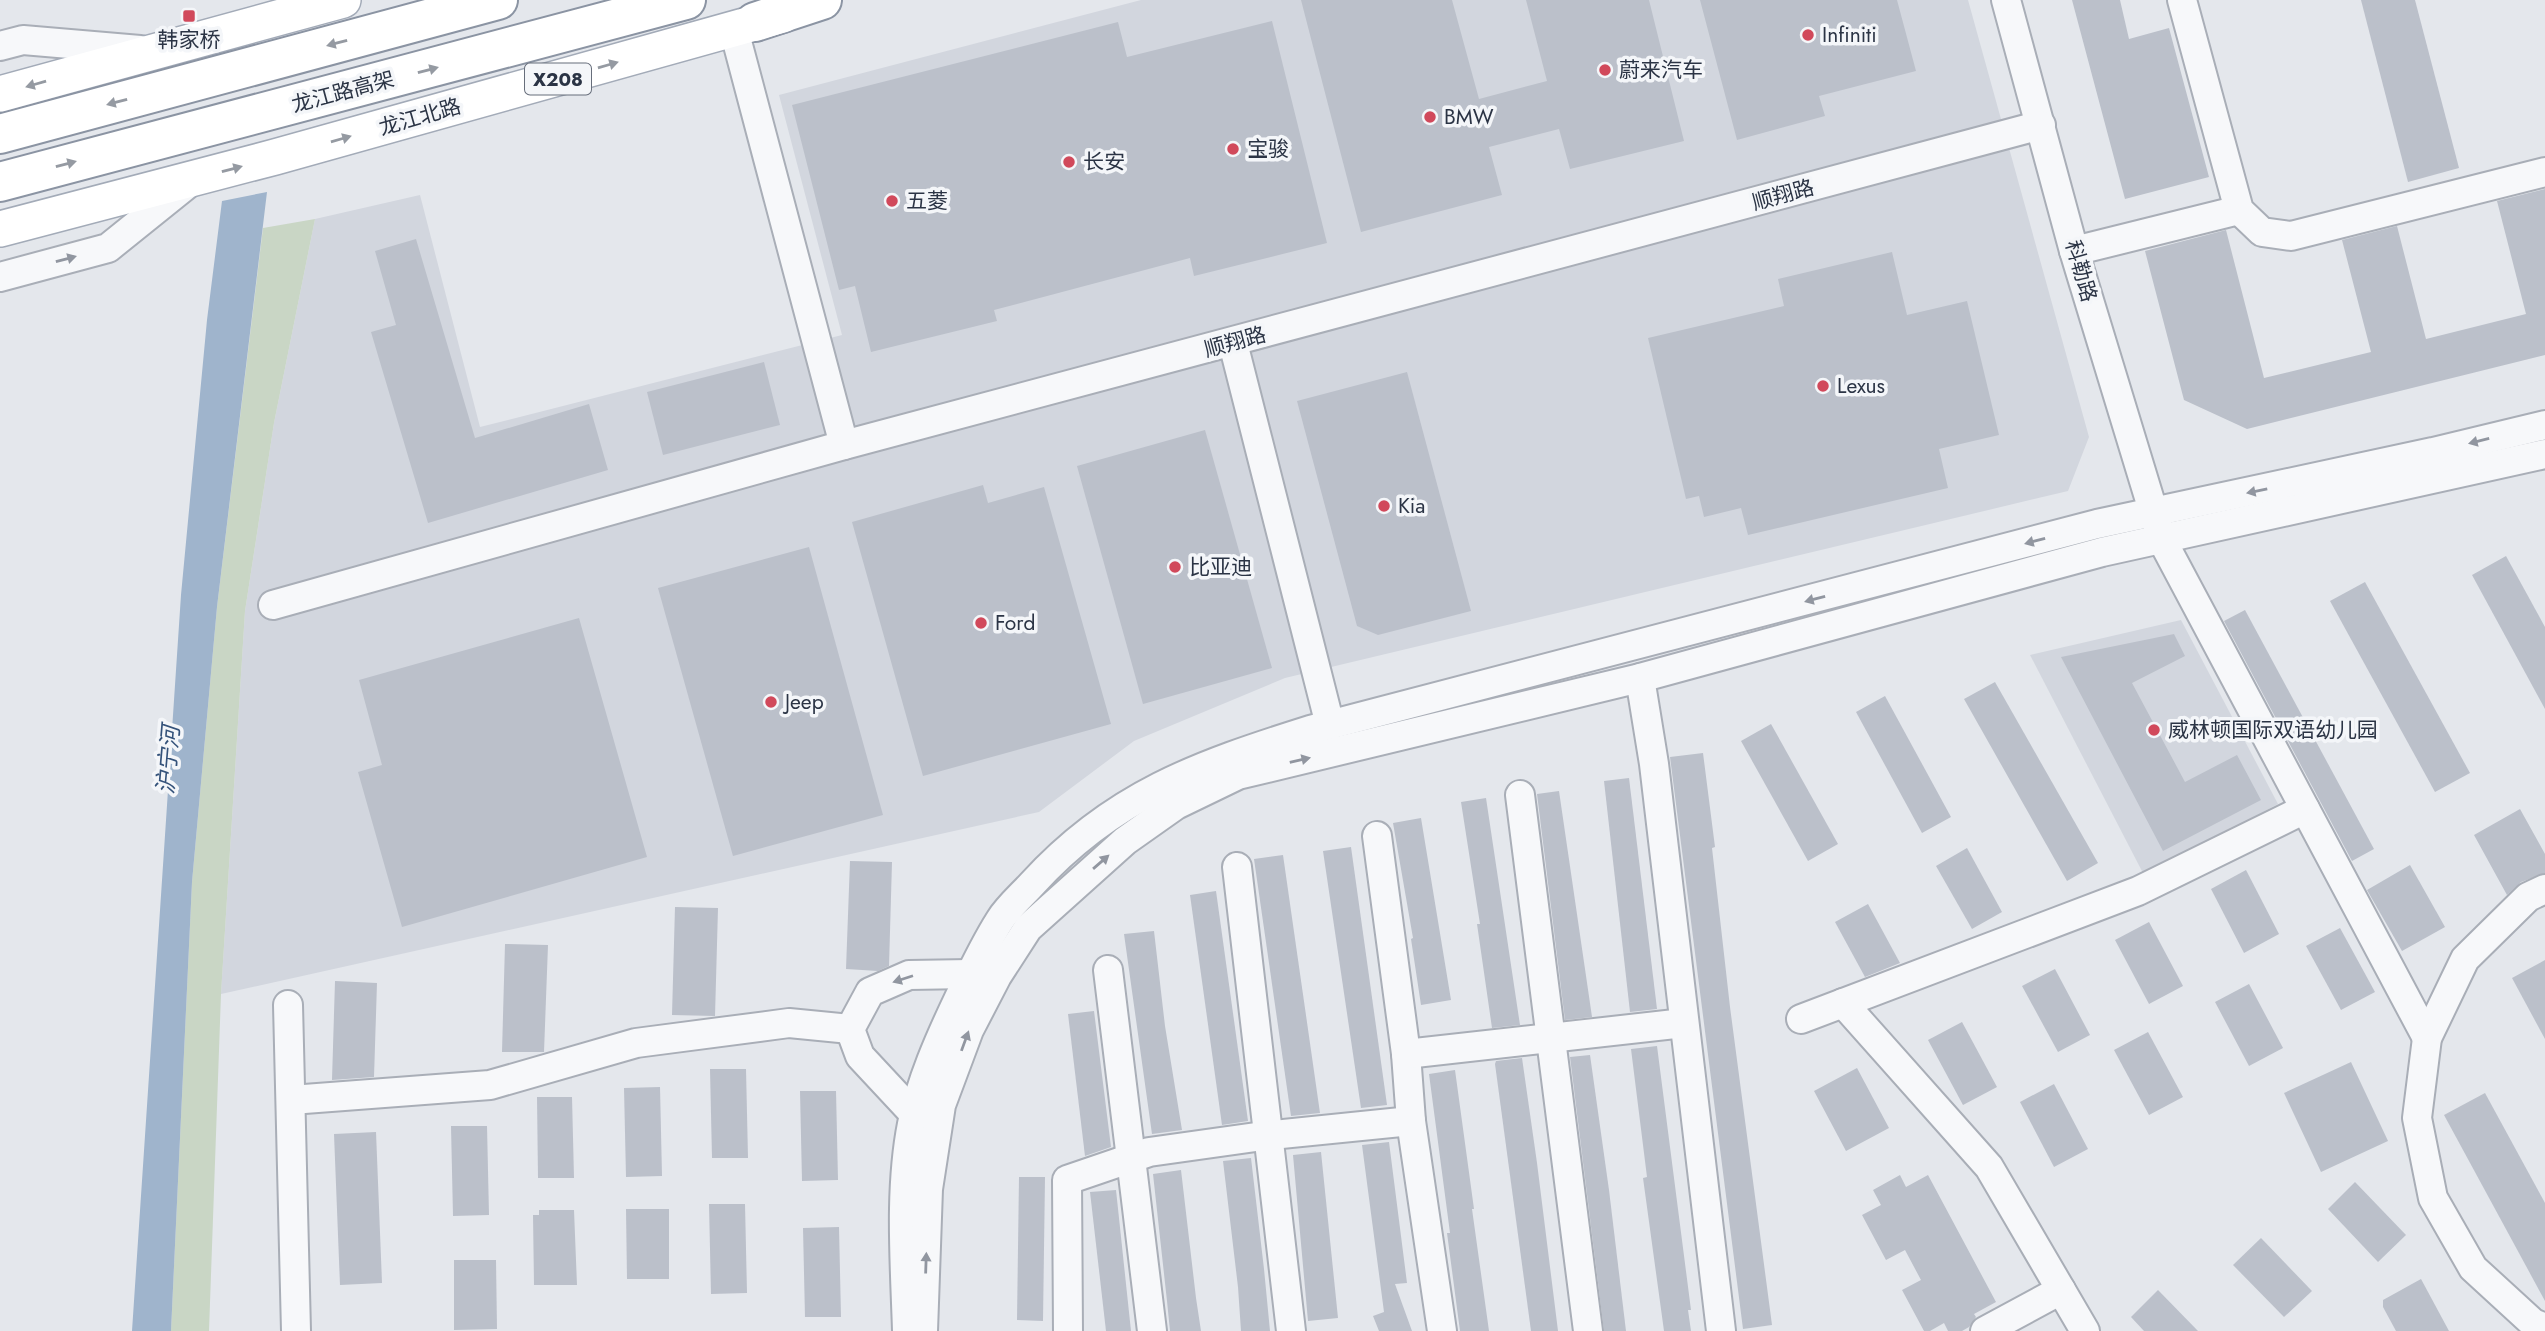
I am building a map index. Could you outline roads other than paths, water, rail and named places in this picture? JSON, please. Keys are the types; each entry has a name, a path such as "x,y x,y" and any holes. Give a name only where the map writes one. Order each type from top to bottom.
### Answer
{"highway":[{"path":"0,134 498,0"},
{"name":"龙江路高架","path":"0,182 686,0"},
{"path":"744,26 822,0"}],"main road":[{"path":"0,94 343,0"},
{"name":"龙江北路","path":"0,229 193,179 839,0"}],"street":[{"name":"科勒路","path":"2006,0 2074,251 2162,540 2427,1038"},
{"path":"2182,0 2239,210 2262,232 2291,236 2545,172"},
{"path":"744,26 844,445"},
{"path":"0,46 23,40 153,51"},
{"name":"顺翔路","path":"273,605 844,445 2041,125"},
{"path":"0,277 108,248 193,179"},
{"path":"2074,251 2239,210"},
{"path":"1233,343 1330,725"},
{"path":"907,1331 904,1210 915,1115 935,1049 970,974 1001,918 1056,858 1107,816 1160,785 1226,756 1330,725 2097,524 2153,514 2545,425"},
{"path":"923,1331 928,1189 941,1105 969,1030 997,976 1028,928 1125,841 1176,805 1238,775 1640,678 2102,552 2545,454"},
{"path":"1640,678 1654,764 1721,1331"},
{"path":"1520,795 1588,1331"},
{"path":"1801,1019 2137,891 2305,809"},
{"path":"1377,835 1406,1054 1411,1121 1443,1331"},
{"path":"1237,867 1290,1331"},
{"path":"2545,889 2528,897 2465,959 2427,1038 2417,1118 2433,1198 2473,1268 2533,1323 2545,1328"},
{"path":"1108,970 1153,1331"},
{"path":"849,1029 870,992 909,975 970,974"},
{"path":"1843,1003 1989,1167 2085,1331"},
{"path":"288,1005 296,1331"},
{"path":"291,1100 489,1085 636,1043 789,1023 849,1029"},
{"path":"1406,1054 1684,1023"},
{"path":"849,1029 860,1056 915,1115"},
{"path":"1068,1331 1067,1180 1149,1152 1268,1135 1411,1121"},
{"path":"1985,1331 2061,1290"}],"water":[{"path":"267,192 217,607 192,882 171,1331 132,1331 181,595 207,320 222,201"}],"place":[{"name":"韩家桥","path":"189,16"},
{"name":"Infiniti","path":"1808,35"},
{"name":"蔚来汽车","path":"1605,70"},
{"name":"BMW","path":"1430,117"},
{"name":"宝骏","path":"1233,149"},
{"name":"长安","path":"1069,162"},
{"name":"五菱","path":"892,201"},
{"name":"Lexus","path":"1823,386"},
{"name":"Kia","path":"1384,506"},
{"name":"比亚迪","path":"1175,567"},
{"name":"Ford","path":"981,623"},
{"name":"Jeep","path":"771,702"},
{"name":"威林顿国际双语幼儿园","path":"2154,730"}],"water label":[{"name":"沪宁河","path":"168,760"}]}
